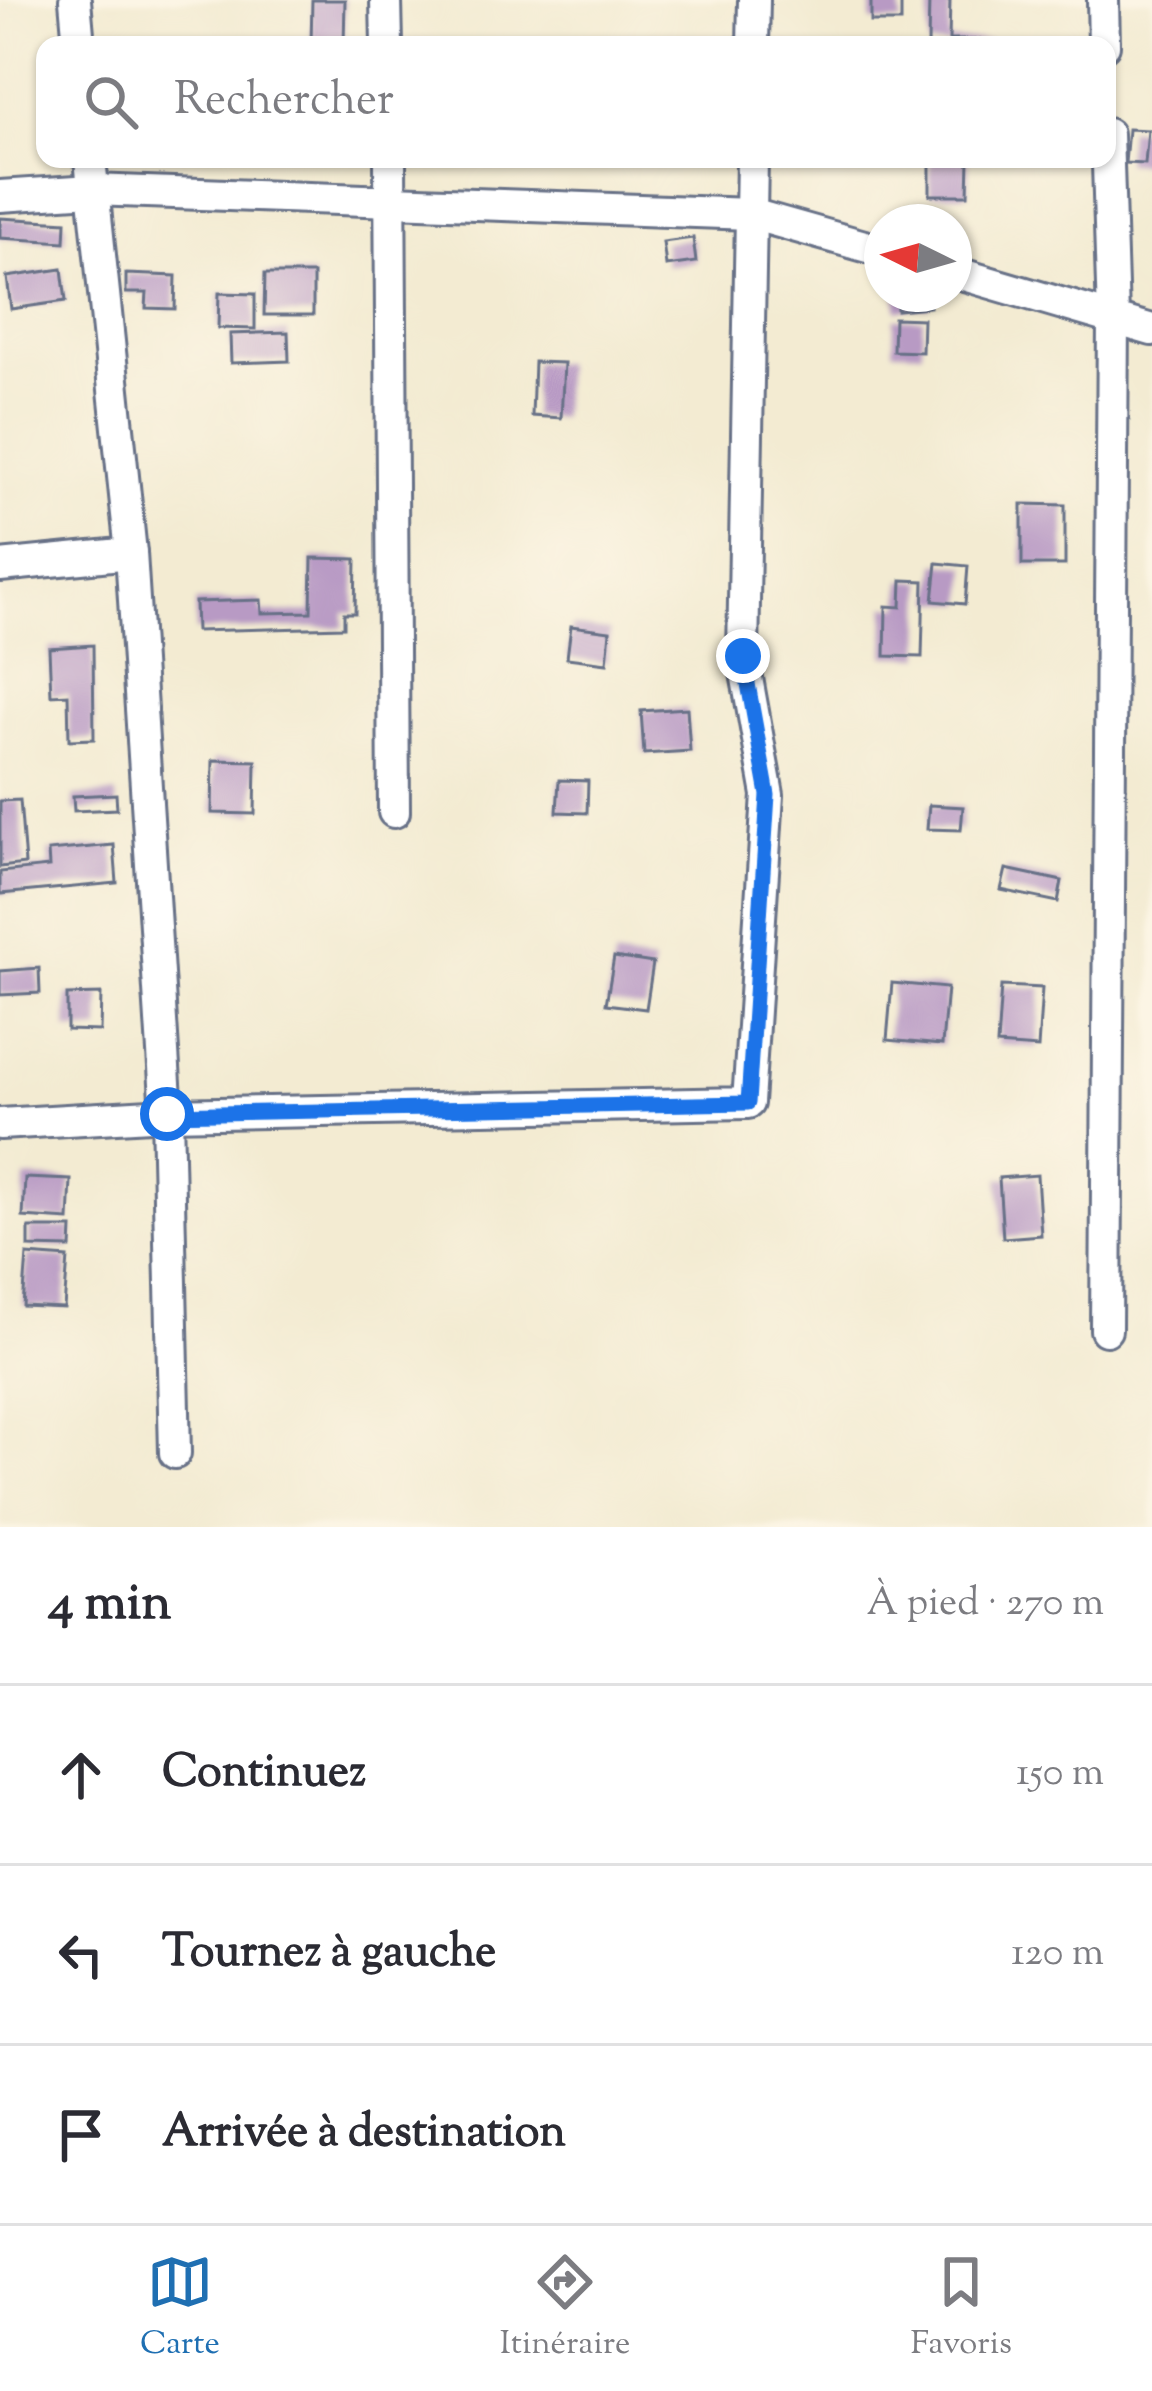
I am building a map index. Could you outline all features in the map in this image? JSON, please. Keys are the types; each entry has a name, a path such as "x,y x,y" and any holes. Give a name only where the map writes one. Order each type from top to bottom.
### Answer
{"street":[{"path":"75,0 78,36"},
{"path":"386,0 387,36"},
{"path":"753,36 754,0"},
{"path":"1102,0 1104,36"},
{"path":"90,168 131,553 167,1114 175,1453"},
{"path":"390,168 394,812"},
{"path":"0,1124 167,1114 748,1103 768,795 743,656 752,168"},
{"path":"1106,1330 1113,317 1108,168"},
{"path":"0,196 92,190 752,214 864,246"},
{"path":"972,277 1152,330"},
{"path":"0,566 131,553"}],"building":[{"path":"312,0 345,0 344,36 311,36"},
{"path":"871,0 901,0 901,22 871,22"},
{"path":"929,0 950,0 949,36 928,36"},
{"path":"1128,129 1148,130 1145,164 1125,163"},
{"path":"930,168 969,168 968,195 930,195"},
{"path":"0,218 66,222 65,242 0,238"},
{"path":"693,238 696,262 666,266 663,242"},
{"path":"62,269 66,301 11,309 7,277"},
{"path":"126,274 176,276 175,309 146,308 147,293 126,293"},
{"path":"265,274 313,274 313,315 264,315"},
{"path":"219,293 255,294 255,329 218,328"},
{"path":"894,318 923,319 922,352 893,351"},
{"path":"288,332 289,361 231,363 230,334"},
{"path":"534,362 564,363 561,418 532,416"},
{"path":"1022,504 1065,505 1065,565 1022,565"},
{"path":"312,558 356,559 355,613 344,613 344,627 196,631 195,602 261,600 262,613 311,612"},
{"path":"937,563 968,566 965,604 933,601"},
{"path":"902,580 924,581 922,657 885,656 886,606 901,607"},
{"path":"571,626 610,631 607,663 567,658"},
{"path":"93,645 94,739 69,740 68,694 51,695 49,648"},
{"path":"687,708 690,751 644,754 641,711"},
{"path":"213,760 256,761 255,814 212,813"},
{"path":"559,780 588,781 587,813 557,812"},
{"path":"116,794 117,809 74,811 73,796"},
{"path":"20,800 25,864 0,867 0,801"},
{"path":"929,805 963,807 961,830 927,829"},
{"path":"114,845 117,883 0,894 0,872 49,867 48,851"},
{"path":"1006,869 1062,881 1058,902 1001,890"},
{"path":"614,957 653,963 646,1009 606,1004"},
{"path":"39,968 40,993 0,995 0,971"},
{"path":"892,983 947,988 942,1045 887,1040"},
{"path":"1001,986 1042,988 1038,1048 997,1045"},
{"path":"101,994 100,1031 67,1030 67,995"},
{"path":"1037,1175 1041,1235 1003,1238 999,1178"},
{"path":"25,1178 71,1180 69,1220 23,1217"},
{"path":"29,1228 72,1228 71,1248 29,1247"},
{"path":"27,1255 68,1258 64,1308 23,1306"}],"route":[{"path":"167,1114 748,1103 768,795 743,656"}]}
